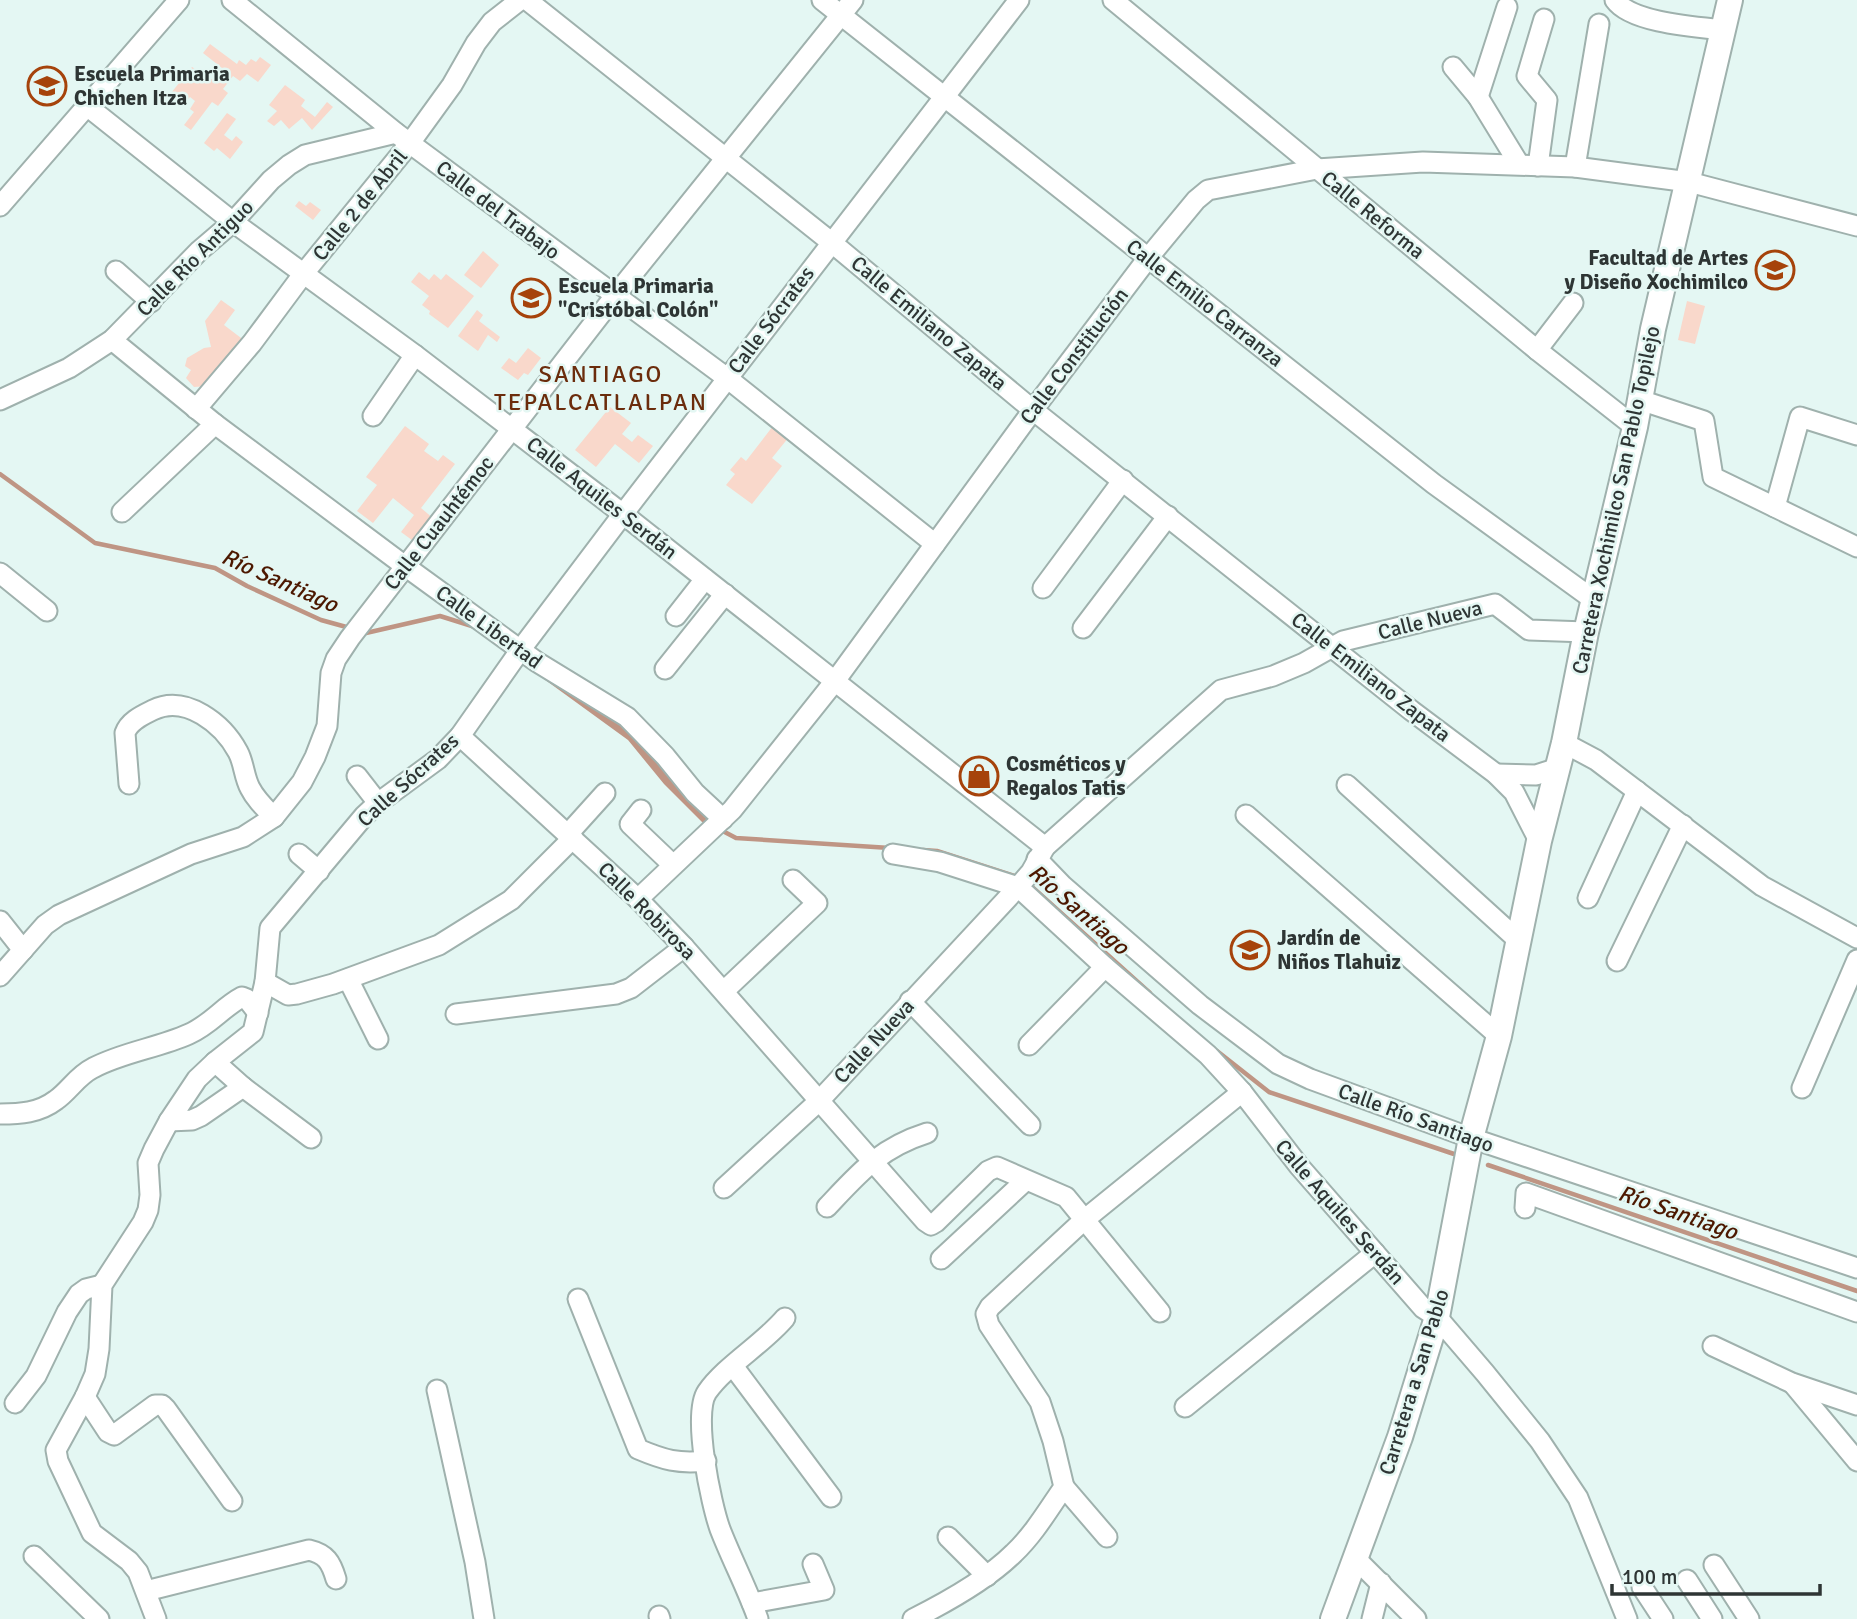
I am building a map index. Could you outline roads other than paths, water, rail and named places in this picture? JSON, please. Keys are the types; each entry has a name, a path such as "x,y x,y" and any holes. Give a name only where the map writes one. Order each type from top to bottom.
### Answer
{"main road":[{"name":"Carretera Xochimilco San Pablo Topilejo","path":"1499,1036 1539,841 1564,743 1586,632 1635,427 1653,329 1730,0"},
{"name":"Carretera a San Pablo","path":"1334,1619 1400,1437 1437,1317 1471,1138 1499,1036"}],"street":[{"path":"2,197 88,106 178,0"},
{"name":"Calle del Trabajo","path":"232,0 403,138 614,297 727,378 935,544"},
{"name":"Calle 2 de Abril","path":"196,408 252,343 403,138 452,85 475,43 492,22 520,0"},
{"name":"Calle Emiliano Zapata","path":"527,0 831,242 1033,410 1496,775 1514,792 1539,841"},
{"name":"Calle Emilio Carranza","path":"822,0 847,8 945,97 1148,258 1434,484 1594,600"},
{"name":"Calle Sócrates","path":"102,1285 148,1210 148,1163 169,1121 197,1079 253,1032 265,982 270,928 364,816 438,759 460,736 521,649 623,514 1019,0"},
{"name":"Calle Reforma","path":"1113,0 1537,350 1635,427"},
{"path":"1615,0 1633,14 1724,30"},
{"path":"1478,97 1507,7"},
{"name":"Calle Cuauhtémoc","path":"0,976 45,925 59,915 191,854 243,836 274,817 302,782 315,757 327,726 331,673 336,659 355,631 614,297 847,8"},
{"path":"1528,165 1546,100 1527,76 1544,19"},
{"path":"1576,167 1599,24"},
{"path":"1453,67 1528,165"},
{"name":"Calle Aquiles Serdán","path":"88,106 233,222 512,428 835,681 1030,870 1105,967 1208,1055 1242,1092 1299,1166 1423,1308 1437,1317 1540,1441 1578,1498 1627,1619"},
{"name":"Calle Río Antiguo","path":"0,400 69,368 112,340 199,251 233,222 271,180 305,155 403,138"},
{"name":"Calle Constitución","path":"638,899 722,820 835,681 1148,258 1196,200 1208,190 1317,169 1423,162 1576,167 1689,182 1857,226"},
{"path":"116,271 151,302"},
{"path":"1537,350 1573,303"},
{"name":"Calle Libertad","path":"112,340 215,424 405,566 555,673 627,717 722,820"},
{"path":"373,416 415,355"},
{"path":"1640,400 1703,421 1713,477 1856,541"},
{"path":"1775,507 1800,417 1857,435"},
{"path":"122,512 215,424"},
{"path":"1043,588 1124,480"},
{"path":"1083,628 1168,516"},
{"path":"0,573 47,611"},
{"path":"676,616 705,579"},
{"path":"665,669 725,594"},
{"name":"Calle Nueva","path":"724,1188 817,1102 1030,870 1221,690 1273,676 1334,648 1343,640 1495,604 1530,630 1586,632"},
{"path":"129,784 125,733 127,727 152,710 177,706 203,714 226,737 238,752 249,788 274,817"},
{"name":"Calle Robirosa","path":"460,736 638,899 724,991 817,1102 925,1221 931,1225 936,1222 993,1168 997,1167 1025,1181"},
{"path":"1564,743 1596,760 1762,886 1857,938"},
{"path":"1496,775 1536,775 1558,768"},
{"path":"357,776 378,803"},
{"path":"1346,785 1519,941"},
{"path":"1588,898 1637,791"},
{"path":"265,982 288,995 298,994 348,979 439,945 511,900 571,836 606,793"},
{"path":"641,810 630,824 673,865"},
{"path":"1246,815 1499,1036"},
{"path":"1617,961 1682,825"},
{"path":"299,854 318,871"},
{"path":"893,854 940,862 1030,870"},
{"name":"Calle Río Santiago","path":"1030,870 1073,894 1200,1005 1278,1064 1345,1092 1471,1138 1857,1268"},
{"path":"724,991 817,903 793,880"},
{"path":"0,920 23,950"},
{"path":"456,1014 616,994 631,988 684,947"},
{"path":"1802,1088 1857,960"},
{"path":"1029,1045 1105,967"},
{"path":"348,979 378,1039"},
{"path":"0,1114 25,1114 43,1107 57,1100 79,1076 90,1069 111,1059 169,1042 210,1024 242,997 247,999 258,1013"},
{"path":"910,1001 1030,1125"},
{"path":"215,1062 311,1139"},
{"path":"169,1121 192,1120 201,1116 243,1087"},
{"path":"1107,1537 1064,1487 1040,1402 989,1325 986,1314 990,1307 1084,1220 1242,1092"},
{"path":"827,1207 871,1162 893,1146 927,1133"},
{"path":"941,1259 1025,1181 1066,1197 1160,1312"},
{"path":"1525,1208 1526,1193 1857,1312"},
{"path":"1185,1407 1376,1253"},
{"path":"15,1403 36,1376 67,1312 79,1294 86,1289 102,1285 95,1374 56,1450 58,1461 92,1533 129,1561 138,1572 156,1619"},
{"path":"578,1299 638,1449 666,1461 706,1461"},
{"path":"785,1318 705,1394 701,1411 706,1461 719,1528 755,1611 824,1590 813,1564"},
{"path":"1713,1346 1792,1384 1857,1405"},
{"path":"733,1366 831,1497"},
{"path":"1792,1384 1857,1461"},
{"path":"437,1390 475,1562 484,1619"},
{"path":"85,1397 108,1432 114,1435 155,1405 162,1405 232,1501"},
{"path":"913,1619 987,1576 1014,1554 1064,1487"},
{"path":"948,1537 987,1576"},
{"path":"146,1591 309,1550 320,1553 331,1562 337,1579"},
{"path":"34,1556 99,1619"},
{"path":"1357,1560 1416,1619"},
{"path":"1714,1565 1749,1619"},
{"path":"1687,1580 1712,1619"},
{"path":"1372,1619 1381,1583"},
{"path":"1642,1587 1663,1619"}],"waterway":[{"name":"Río Santiago","path":"0,474 95,543 215,568 321,620 350,628"},
{"name":"Río Santiago","path":"361,632 440,616 475,627"},
{"name":"Río Santiago","path":"719,829 736,838 890,848"},
{"name":"Río Santiago","path":"923,850 937,851 1018,877"},
{"name":"Río Santiago","path":"1031,886 1150,993"},
{"name":"Río Santiago","path":"1217,1051 1269,1092 1454,1154"},
{"name":"Río Santiago","path":"1488,1165 1857,1291"}],"place":[{"name":"Escuela Primaria Chichen Itza","path":"47,86"},
{"name":"Facultad de Artes y Diseño Xochimilco","path":"1775,270"},
{"name":"Escuela Primaria \"Cristóbal Colón\"","path":"531,298"},
{"name":"Cosméticos y Regalos Tatis","path":"979,776"},
{"name":"Jardín de Niños Tlahuiz","path":"1250,950"}],"district":[{"name":"SANTIAGO TEPALCATLALPAN","path":"601,388"}]}
